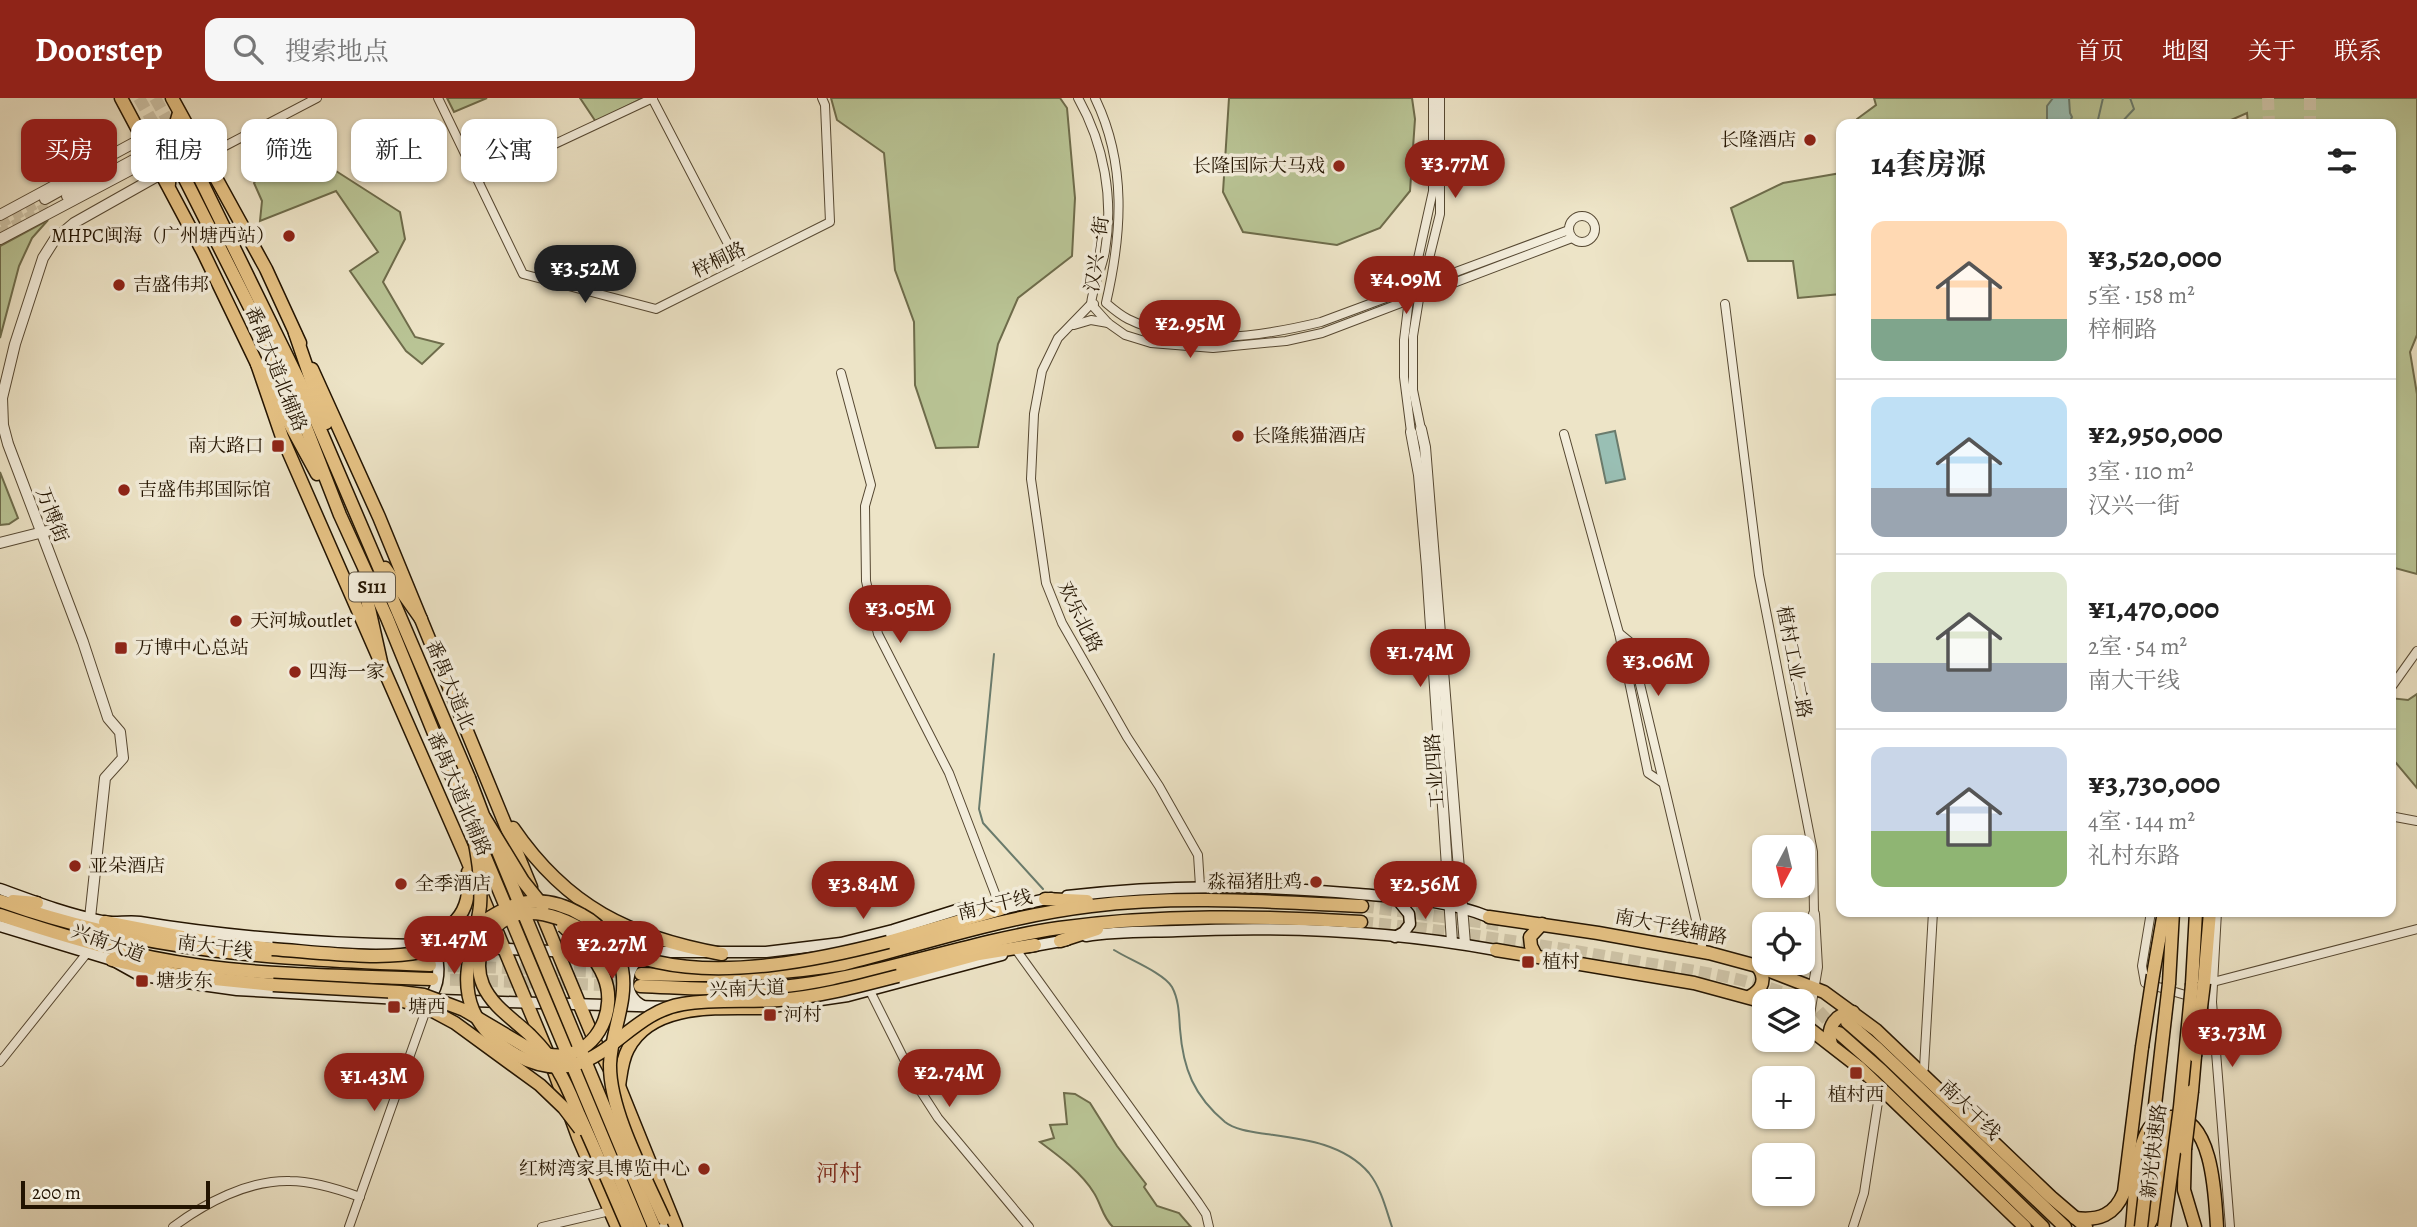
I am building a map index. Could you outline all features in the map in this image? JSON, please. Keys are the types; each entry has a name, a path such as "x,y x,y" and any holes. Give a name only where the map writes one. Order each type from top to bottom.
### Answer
{"main road":[{"name":"番禺大道北辅路","path":"121,98 132,119"},
{"name":"番禺大道北辅路","path":"172,98 182,119"},
{"path":"177,119 179,113"},
{"name":"番禺大道北","path":"640,1227 387,618 340,515 291,389 188,170 301,385 469,778 531,934 661,1224"},
{"name":"番禺大道北辅路","path":"166,182 257,364 282,437 381,662"},
{"path":"169,182 169,188"},
{"name":"番禺大道北辅路","path":"218,182 266,269 349,448 421,619"},
{"path":"295,333 350,500"},
{"path":"257,364 340,515"},
{"path":"369,544 421,619"},
{"path":"355,550 381,662"},
{"name":"番禺大道北铺路","path":"421,619 497,805"},
{"name":"番禺大道北铺路","path":"381,662 527,1003 578,1137"},
{"path":"497,805 596,1044 619,1086 676,1227"},
{"path":"497,805 536,859 565,888 586,904 611,920 647,936 688,948 722,954"},
{"path":"112,960 185,976 273,985 400,992 442,1000 464,1010 520,1045 543,1054 565,1055 575,1052 595,1037 606,1016 609,1002 605,978 583,945 547,910 523,881 484,817"},
{"path":"472,827 481,888 478,921 467,966 469,998 478,1021 492,1038 508,1051 540,1064 565,1065 591,1059 606,1051 657,1012 681,1004 812,996 979,954 1035,945"},
{"path":"412,945 444,932 459,919 469,894 465,855"},
{"name":"兴南大道","path":"0,889 37,903 105,922 135,921 241,936 647,953 722,954 801,949 893,930 963,908 1001,909 1045,899 1114,890 1200,886 1396,898 1462,906 1489,917"},
{"path":"1395,937 1404,932 1410,924 1409,914 1396,898"},
{"path":"1045,899 1122,903"},
{"name":"南大干线","path":"1361,922 1234,915 1121,921 1010,936 893,967 798,986 723,989 641,980 817,969 1005,921 1122,903 1233,900 1362,906"},
{"path":"0,901 37,903"},
{"name":"南大干线","path":"0,901 108,933 184,948 304,960 430,965"},
{"path":"105,922 174,937 272,949 382,955 422,952 451,940 494,913 523,903 544,901 588,918 612,944 622,970 622,1000 611,1057 612,1087 661,1224"},
{"path":"628,1227 559,1071 530,1035 494,1003 482,983 479,969 481,953 488,936 504,920 519,914 540,913 566,922 631,954 660,962 694,966 786,963 843,954 1001,909"},
{"name":"南大干线","path":"0,915 110,948 201,966 310,975 432,979"},
{"name":"南大干线辅路","path":"1489,917 1645,941 1752,965"},
{"path":"2070,1223 2108,1214 2118,1205 2124,1192 2142,1047 2163,917"},
{"name":"新光快速路","path":"2144,1227 2169,983 2173,917"},
{"name":"新光快速路","path":"2164,1227 2203,983 2196,917"},
{"path":"2195,1227 2184,1190 2185,1149 2210,917"},
{"path":"1060,941 1121,921"},
{"path":"1536,956 1530,937 1542,924"},
{"name":"兴南大道","path":"0,926 112,960 139,975 214,987 392,999"},
{"name":"兴南大道","path":"428,1004 527,1003 771,1009 870,991 1035,945 1102,934 1206,929 1287,929 1452,942 1496,950"},
{"path":"428,1004 439,976 439,961 434,946"},
{"path":"1496,950 1694,982 1752,997"},
{"path":"645,1007 634,1000 628,985 634,963 647,953"},
{"path":"1749,996 1757,992 1762,985 1762,975"},
{"name":"南大干线辅路","path":"1780,975 1814,988 1850,1017"},
{"path":"328,988 412,1002 445,1017 552,1096 576,1124 598,1157"},
{"path":"392,999 428,1004 531,1071 546,1088 578,1137 617,1227"},
{"path":"619,1086 628,1048 639,1033 659,1019 702,1010 771,1009"},
{"path":"1850,1017 1844,1014 1833,1023 1829,1035 2025,1227"},
{"name":"南大干线","path":"1850,1017 1878,1049 2070,1223"},
{"path":"1815,1030 1835,1039"},
{"name":"南大干线","path":"1835,1039 1869,1058 2043,1227"},
{"path":"2132,1227 2141,1148 2147,1132 2162,1118 2182,1118 2195,1127 2203,1140 2217,1227"},
{"path":"2144,1227 2153,1217 2166,1129 2172,1121 2182,1118"},
{"path":"2070,1223 2086,1227"},
{"path":"2070,1223 2093,1227"}],"street":[{"path":"227,150 317,98"},
{"name":"梓桐路","path":"439,98 461,144"},
{"path":"557,143 653,98 740,267"},
{"name":"梓桐路","path":"479,182 523,274 656,309 830,222 825,105 822,98"},
{"name":"汉兴一街","path":"1079,98 1095,131 1106,181 1106,248 1091,304 1108,323 1125,335 1151,343 1213,348 1286,341 1322,333 1570,234 1321,322 1285,331 1214,337 1161,332 1126,318 1106,303 1118,242 1118,178 1107,122 1094,98"},
{"path":"1416,430 1405,393 1403,362 1409,299 1433,191 1433,98"},
{"path":"1416,430 1413,336 1440,214 1440,98"},
{"path":"0,215 131,156"},
{"path":"47,203 131,157"},
{"path":"0,239 131,158"},
{"name":"万博街","path":"90,918 104,778 124,758 124,751 120,732 108,718 83,642 8,444 3,425 2,398 15,344 39,267 55,239 74,223 147,182"},
{"path":"1091,304 1106,303"},
{"name":"欢乐北路","path":"1091,304 1058,338 1042,371 1034,414 1031,479 1046,583 1062,623 1198,855 1200,886"},
{"name":"植村工业二路","path":"1724,304 1759,575 1813,852 1814,912"},
{"path":"1058,338 1078,322 1099,320 1108,323"},
{"path":"841,373 871,485 865,506 866,581 878,634 949,773 1001,909"},
{"name":"工业四路","path":"1416,430 1425,447 1465,944"},
{"name":"工业四路","path":"1416,430 1452,942"},
{"path":"1564,434 1619,633 1648,773 1662,783 1702,945"},
{"path":"0,543 55,529"},
{"path":"2396,681 2417,651"},
{"path":"1442,799 1454,799"},
{"path":"2396,817 2417,821"},
{"path":"1924,1068 1933,917"},
{"path":"2150,917 2143,966 2145,983 2212,1002"},
{"path":"2216,917 2203,983 2212,1002 2230,1227"},
{"path":"2203,983 2417,929"},
{"name":"植村工业二路","path":"1814,988 1817,967 1815,932"},
{"path":"1017,951 1198,1202 1206,1214 1209,1227"},
{"path":"0,1062 87,953"},
{"path":"870,991 918,1087 938,1118 1029,1227"},
{"path":"349,1227 428,1004"},
{"path":"1853,1227 1864,1193 1880,1089"},
{"path":"173,1227 206,1205 258,1185 278,1181 324,1187 360,1197"},
{"path":"542,1227 610,1211"}],"green space":[{"path":"447,98 487,98 454,112"},
{"path":"580,98 643,98 596,122"},
{"path":"831,98 1060,98 1067,108 1075,198 1072,256 1018,298 998,344 978,447 936,448 915,385 914,322 895,270 884,153 837,120"},
{"path":"1229,98 1412,98 1415,119 1410,191 1380,228 1337,245 1243,232 1223,192"},
{"path":"1874,98 2417,98 2417,335 2410,352 2417,394 2417,574 2396,568 2396,119 2248,119 2247,113 2233,119 1857,119 1876,105"},
{"path":"337,172 400,212 405,239 383,282 415,337 443,344 422,364 406,351 350,271 378,252 336,191 260,221 262,201 254,183 337,182"},
{"path":"1836,174 1836,294 1798,298 1793,261 1748,261 1731,208 1783,183"},
{"path":"48,220 32,238 19,266 0,338 0,246"},
{"path":"0,472 18,518 9,524 0,525"},
{"path":"2417,694 2417,788 2396,763 2396,699 2408,700"},
{"path":"1064,1093 1075,1094 1090,1103 1117,1146 1146,1184 1144,1187 1157,1206 1179,1213 1191,1227 1113,1227 1083,1179 1040,1142 1054,1138 1050,1125 1067,1124"}],"water":[{"path":"2053,98 2069,98 2071,119 2047,119 2047,106"},
{"path":"1615,431 1625,479 1606,483 1596,435"}],"waterway":[{"path":"2098,119 2103,98"},
{"path":"2125,119 2134,109 2130,98"},
{"path":"994,654 979,809 983,823 1043,889"},
{"path":"1114,950 1154,972 1172,987 1177,1002 1187,1069 1198,1092 1214,1112 1229,1125 1239,1129 1321,1144 1347,1155 1359,1163 1377,1185 1392,1227"}],"tunnel":[{"path":"139,98 151,119"},
{"path":"155,98 167,119"},
{"path":"2268,98 2269,119"},
{"path":"2310,98 2310,119"},
{"path":"0,224 45,199"},
{"path":"0,233 48,206"},
{"path":"1362,906 1501,925"},
{"path":"1361,922 1501,939 1702,972 1772,989"},
{"path":"430,965 631,973"},
{"path":"432,979 631,986"},
{"path":"1815,1008 1839,1033"}],"place":[{"name":"长隆酒店","path":"1810,140"},
{"name":"长隆国际大马戏","path":"1339,166"},
{"name":"MHPC闽海（广州塘西站）","path":"289,236"},
{"name":"吉盛伟邦","path":"119,285"},
{"name":"长隆熊猫酒店","path":"1238,436"},
{"name":"南大路口","path":"278,446"},
{"name":"吉盛伟邦国际馆","path":"124,490"},
{"name":"天河城outlet","path":"236,621"},
{"name":"万博中心总站","path":"121,648"},
{"name":"四海一家","path":"295,672"},
{"name":"亚朵酒店","path":"75,866"},
{"name":"淼福猪肚鸡","path":"1316,882"},
{"name":"全季酒店","path":"401,884"},
{"name":"植村","path":"1528,962"},
{"name":"塘步东","path":"142,981"},
{"name":"塘西","path":"394,1007"},
{"name":"河村","path":"770,1015"},
{"name":"植村西","path":"1856,1073"},
{"name":"红树湾家具博览中心","path":"704,1169"}],"district":[{"name":"河村","path":"839,1173"}]}
